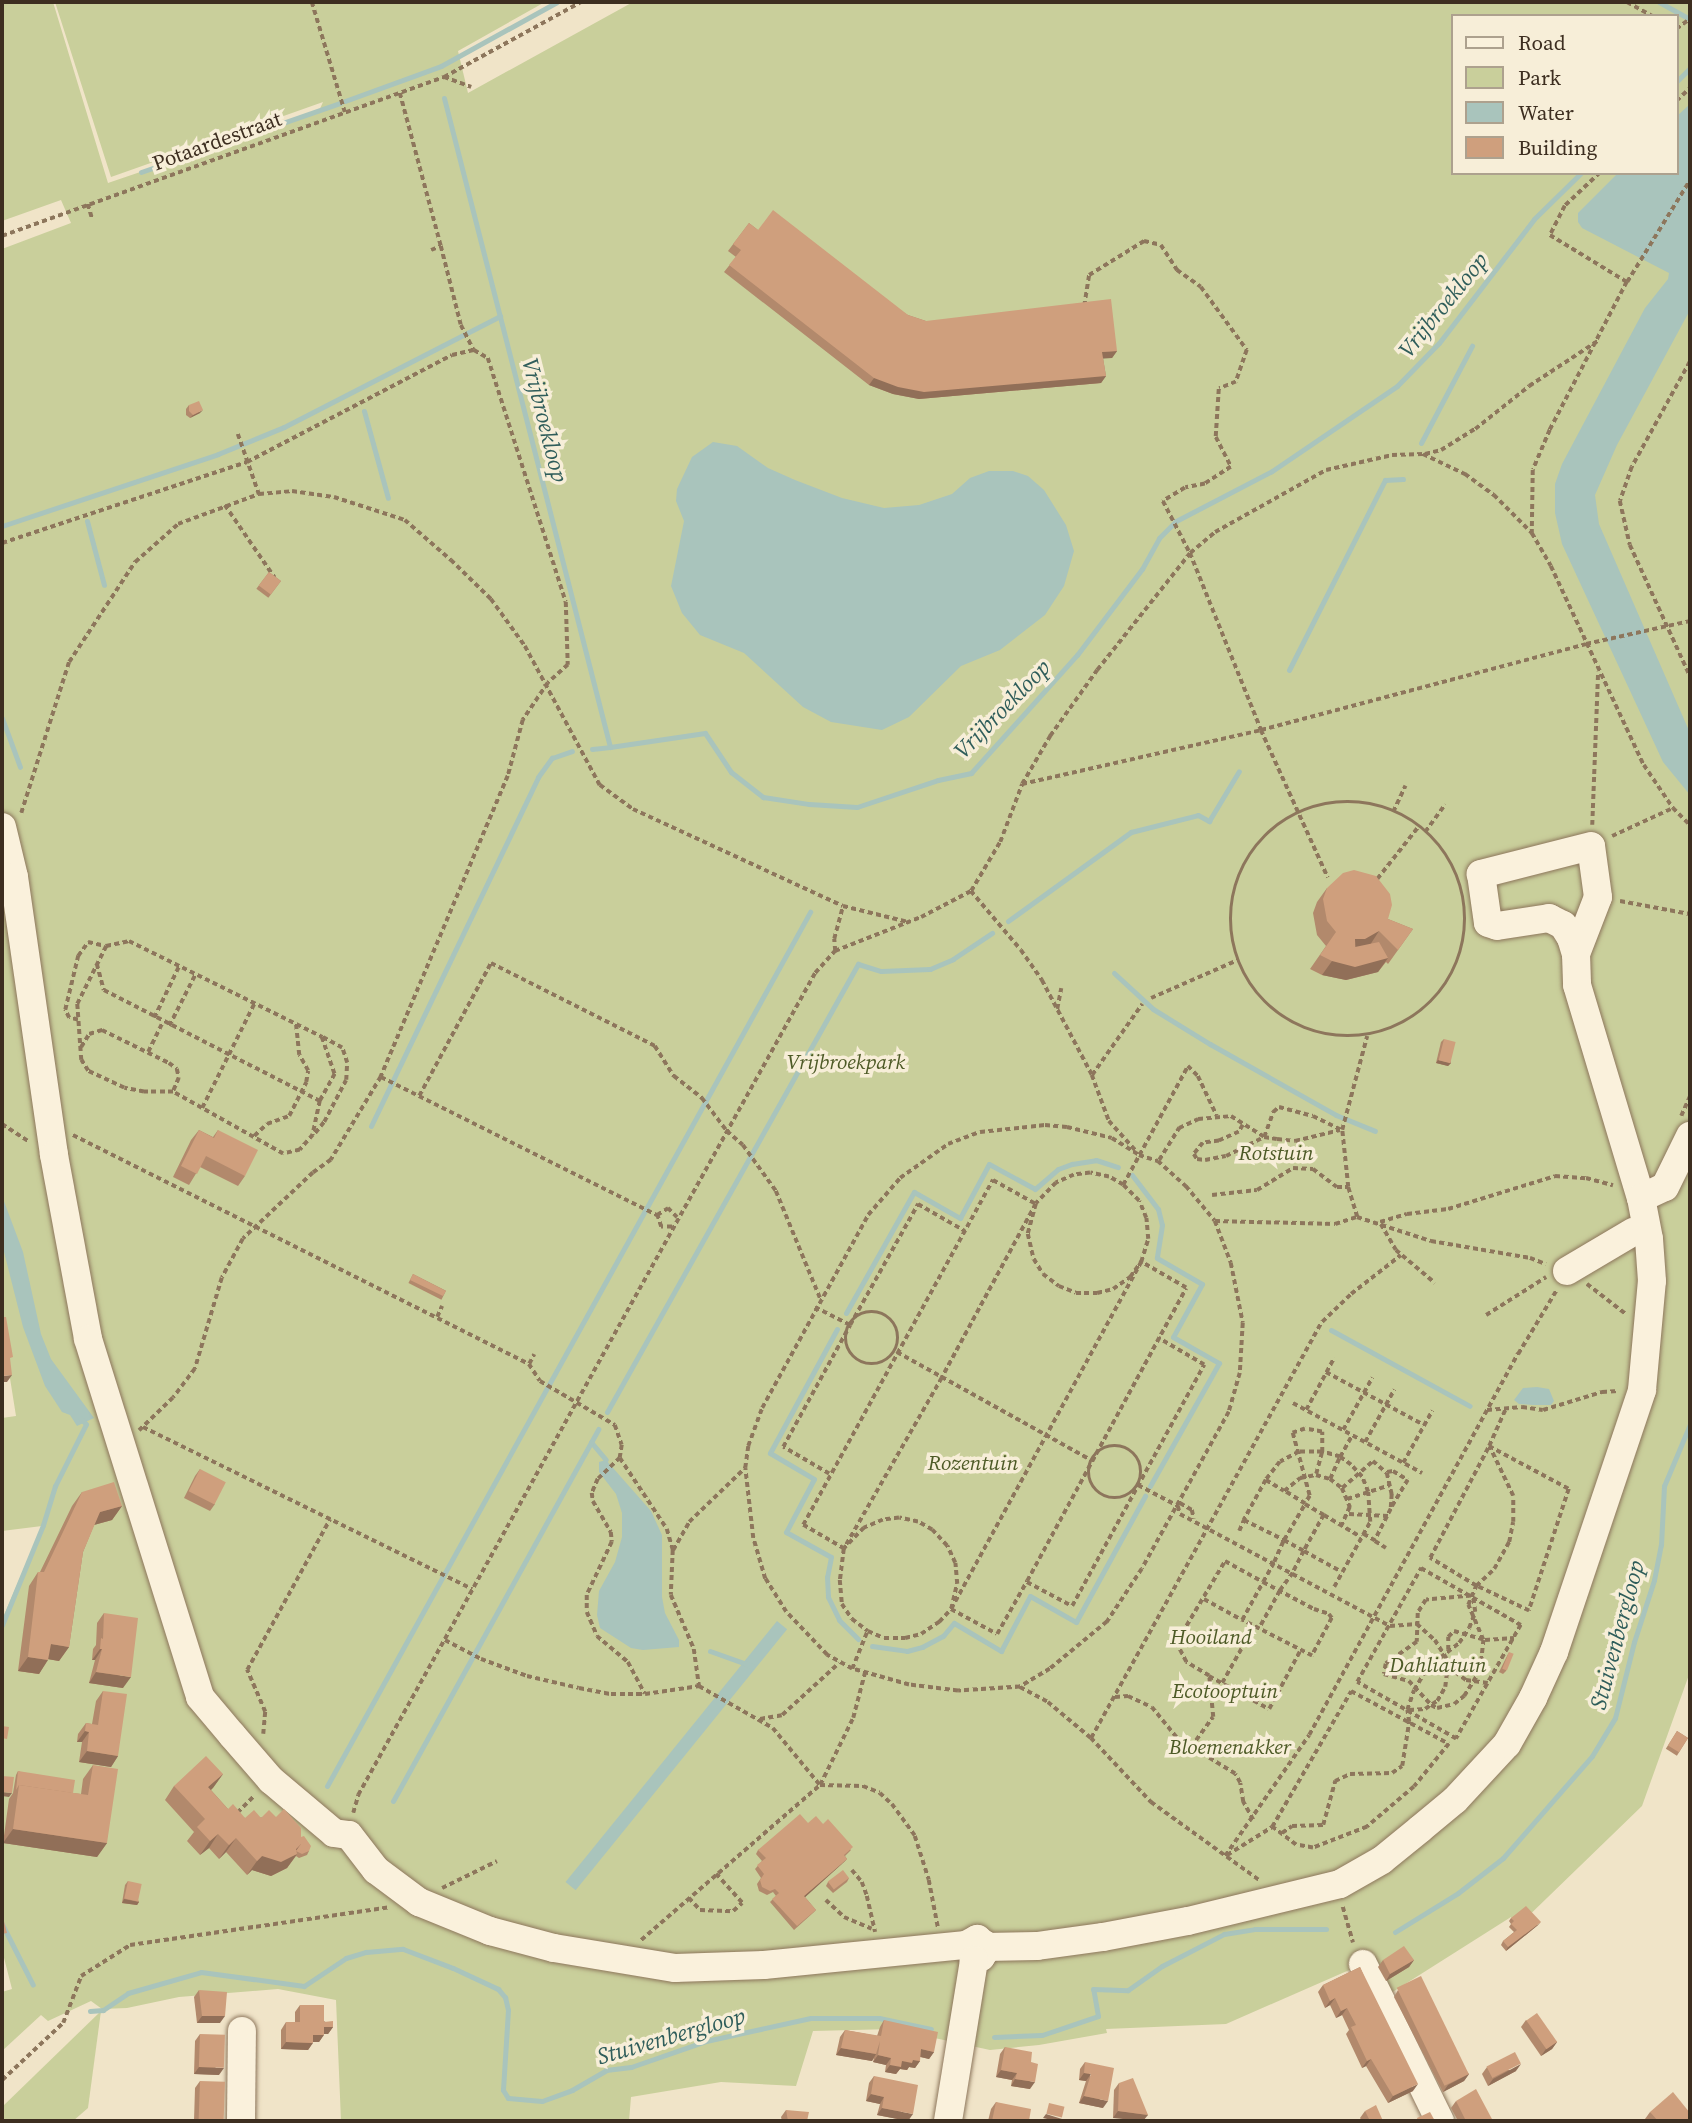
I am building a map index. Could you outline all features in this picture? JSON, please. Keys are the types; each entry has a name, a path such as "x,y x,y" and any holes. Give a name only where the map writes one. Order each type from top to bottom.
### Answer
{"street":[{"path":"10,825 14,877 54,1155 88,1339 200,1697 271,1780 334,1833 349,1835 376,1870 419,1902 490,1931 554,1948 675,1968 753,1966 893,1951 973,1949 1103,1937 1188,1921 1340,1884 1382,1860 1455,1800 1507,1744 1534,1699 1554,1652 1642,1390 1652,1281 1649,1239 1629,1192 1577,985 1576,954 1563,925 1549,918 1496,926 1488,923 1481,874 1591,846 1598,897 1576,954"},
{"path":"1629,1192 1665,1187 1690,1136"},
{"path":"1563,1270 1633,1232"},
{"path":"948,2121 961,2051 973,1949"},
{"path":"1363,1964 1440,2121"},
{"path":"241,2121 242,2031"}],"path":[{"path":"312,2 345,112"},
{"name":"Potaardestraat","path":"2,236 444,77 581,2"},
{"path":"1627,2 1648,14"},
{"path":"444,77 471,87"},
{"path":"121,1446 173,1398 195,1369 222,1278 243,1239 331,1160 381,1077 508,776 523,720 548,683 568,665 566,602 488,358 474,350 461,325 400,93"},
{"path":"1598,175 1565,206 1550,235 1627,282"},
{"path":"1532,533 1533,470 1550,430 1600,339 1636,263 1690,180"},
{"path":"88,204 92,218"},
{"path":"1084,306 1089,275 1144,241 1161,245 1177,270 1201,287 1247,351 1236,382 1219,389 1216,437 1231,467 1205,484 1185,488 1163,501 1189,553 1261,730 1328,878"},
{"path":"431,250 441,246"},
{"path":"349,1835 358,1795 814,973 835,951 908,922 971,891 1000,842 1022,784 1050,736 1097,670 1189,553 1215,532 1326,470 1392,455 1423,454 1441,450 1475,429 1529,386 1600,339"},
{"path":"2,542 247,462 452,355 474,350"},
{"path":"1690,362 1632,467 1620,500 1630,545 1690,676"},
{"path":"239,435 259,494"},
{"path":"1423,454 1465,474 1494,495 1532,533 1551,566 1643,765 1673,808 1690,825"},
{"path":"10,825 69,662 102,608 135,562 178,524 259,494 292,491 334,497 405,520 491,599 548,683 600,785 633,809 843,906 908,922"},
{"path":"225,505 276,580"},
{"path":"1022,784 1261,730 1586,644 1690,621"},
{"path":"1598,670 1591,846 1673,808"},
{"path":"1393,811 1405,786"},
{"path":"1425,832 1445,804"},
{"path":"1340,806 1393,811 1419,826 1447,855 1457,873 1467,918 1461,951 1451,975 1415,1014 1367,1036 1320,1033 1299,1025 1276,1011 1251,983 1238,960 1231,933 1231,901 1240,868 1261,835 1297,813 1340,806"},
{"path":"1373,883 1419,826"},
{"path":"971,891 1021,950 1092,1074 1110,1121 1139,1155"},
{"path":"1598,897 1690,914"},
{"path":"835,951 834,939 843,906"},
{"path":"78,1020 69,1018 65,1010 78,956 88,942 106,946 129,941 342,1048 347,1063 346,1080 324,1122 313,1135 300,1150 283,1154 173,1092 124,1088 88,1071 81,1060 77,1004 106,946"},
{"path":"1151,998 1238,960"},
{"path":"419,1096 491,963 654,1046 674,1076 702,1098 727,1130 743,1145 776,1191 820,1298"},
{"path":"97,964 104,990 162,1023 320,1101"},
{"path":"154,1018 179,967"},
{"path":"170,1026 195,975"},
{"path":"1057,1009 1061,988"},
{"path":"202,1108 254,1004"},
{"path":"1092,1074 1142,1004"},
{"path":"148,1052 162,1023"},
{"path":"254,1136 267,1124 289,1116 302,1092 307,1071 299,1055 296,1024"},
{"path":"80,1048 89,1034 102,1030 177,1069 179,1078 173,1092"},
{"path":"1357,1217 1348,1187 1342,1128 1367,1036"},
{"path":"313,1135 320,1101 335,1074 322,1037"},
{"path":"1123,1185 1188,1066 1199,1076 1217,1116"},
{"path":"381,1077 657,1215 661,1227 673,1226"},
{"path":"1244,1126 1239,1132 1219,1141 1203,1143 1194,1154 1197,1159 1226,1156 1264,1137 1273,1112 1279,1107 1313,1116 1342,1128"},
{"path":"1158,1161 1179,1128 1199,1119 1231,1116 1264,1137 1295,1141 1342,1128"},
{"path":"2,1124 30,1142"},
{"path":"1045,1125 1067,1127 1112,1138 1139,1155 1158,1161 1186,1185 1215,1221 1231,1263 1241,1302 1240,1373 1229,1412 1142,1569 1107,1622 1050,1669 1020,1687 958,1691 909,1685 839,1663 827,1655 786,1612 765,1578 753,1538 746,1468 748,1446 761,1408 867,1215 901,1178 948,1144 980,1132 1045,1125"},
{"path":"67,1132 529,1364 542,1382 607,1419 620,1434 620,1458 667,1529 673,1550 671,1595 694,1649 699,1686"},
{"path":"1212,1195 1257,1190 1293,1168 1313,1169 1337,1187 1348,1187"},
{"path":"1074,1175 1110,1177 1123,1185 1139,1201 1146,1218 1148,1239 1142,1262 951,1609 921,1634 905,1638 884,1638 867,1631 852,1619 842,1604 840,1580 844,1549 942,1378 1036,1204 1056,1183 1074,1175"},
{"path":"1380,1222 1408,1213 1448,1209 1555,1176 1586,1178 1629,1192"},
{"path":"844,1549 803,1525 829,1474 993,1180 1036,1204"},
{"path":"829,1474 783,1447 850,1325 918,1204 965,1231"},
{"path":"1036,1204 1028,1234 1034,1259 1044,1274 1059,1286 1076,1293 1097,1293 1113,1289 1130,1277 1142,1262"},
{"path":"657,1215 668,1208 674,1211 677,1220"},
{"path":"1215,1221 1335,1224 1357,1217 1380,1222 1432,1241 1530,1258 1563,1270 1633,1320"},
{"path":"1380,1222 1401,1255 1435,1283"},
{"path":"1091,1738 1322,1322 1351,1294 1401,1255"},
{"path":"951,1609 997,1634 1027,1581 1186,1288 1142,1262"},
{"path":"1486,1315 1563,1270"},
{"path":"1225,1856 1253,1820 1308,1735 1563,1270"},
{"path":"436,1318 442,1306"},
{"path":"815,1307 850,1325"},
{"path":"869,1312 887,1316 898,1330 897,1352 882,1363 863,1363 847,1346 850,1325 860,1315 869,1312"},
{"path":"1027,1581 1072,1606 1204,1365 1158,1338"},
{"path":"897,1352 1091,1460"},
{"path":"529,1364 534,1354"},
{"path":"1306,1410 1334,1358"},
{"path":"1326,1372 1424,1425"},
{"path":"1343,1430 1372,1378"},
{"path":"1365,1442 1394,1390"},
{"path":"1487,1410 1522,1406 1543,1410 1602,1392 1622,1391 1618,1401"},
{"path":"1293,1403 1422,1473"},
{"path":"1489,1446 1569,1489 1529,1611 1476,1586 1430,1558 1506,1408"},
{"path":"1403,1463 1432,1411"},
{"path":"143,1427 472,1590"},
{"path":"1242,1620 1310,1496 1293,1433 1306,1429 1322,1432 1322,1452 1316,1475"},
{"path":"1330,1479 1352,1435"},
{"path":"1111,1446 1129,1450 1140,1464 1138,1485 1125,1497 1105,1497 1097,1492 1089,1480 1091,1460 1098,1451 1111,1446"},
{"path":"1472,1597 1426,1600 1418,1613 1417,1642 1387,1664 1384,1674 1400,1677 1416,1687 1431,1705 1443,1708 1454,1704 1480,1670 1483,1640 1473,1618 1472,1597 1476,1586 1494,1569 1508,1542 1513,1522 1513,1496 1489,1446"},
{"path":"1239,1531 1266,1480 1280,1462 1299,1452 1322,1452 1340,1457 1358,1473 1368,1492 1370,1522 1334,1587"},
{"path":"620,1458 603,1473 594,1486 593,1501 611,1532 612,1542 587,1595 587,1612 597,1636 628,1662 645,1694"},
{"path":"1342,1488 1373,1461 1387,1473 1391,1509"},
{"path":"673,1550 689,1522 746,1468"},
{"path":"1375,1541 1408,1480 1393,1471 1387,1473"},
{"path":"1284,1491 1306,1477 1316,1475 1330,1479 1342,1488 1347,1499 1349,1514 1342,1525"},
{"path":"1266,1480 1386,1548"},
{"path":"1138,1485 1192,1510 1194,1519"},
{"path":"1347,1499 1390,1485"},
{"path":"1179,1505 1180,1514 1209,1527 1372,1617 1390,1626 1417,1624 1446,1652"},
{"path":"1349,1514 1388,1516"},
{"path":"1222,1683 1293,1573 1324,1515"},
{"path":"844,1549 864,1528 883,1520 899,1518 918,1522 932,1530 947,1546 955,1563 957,1584 951,1609"},
{"path":"251,1758 261,1744 266,1722 265,1712 247,1670 330,1520"},
{"path":"1244,1520 1342,1572"},
{"path":"1203,1598 1312,1656 1332,1618 1225,1561 1182,1633 1178,1646 1186,1662 1269,1709 1300,1651"},
{"path":"1421,1568 1472,1597 1521,1625 1457,1738 1357,1682 1421,1568"},
{"path":"1281,1834 1292,1826 1323,1825 1335,1781 1350,1774 1392,1773 1402,1766 1409,1722 1407,1710 1416,1687 1427,1668 1466,1633 1473,1618"},
{"path":"852,1669 867,1631"},
{"path":"1488,1683 1474,1681 1455,1672 1446,1652 1448,1637 1454,1631 1483,1640 1514,1638"},
{"path":"445,1640 481,1659 527,1676 611,1694 645,1694 699,1686 773,1728 820,1785 863,1786 880,1793 905,1819 973,1949"},
{"path":"1407,1710 1431,1705 1437,1701 1445,1687 1448,1659"},
{"path":"758,1720 782,1715 839,1663"},
{"path":"650,1943 639,1942 820,1785 853,1717 865,1672"},
{"path":"1191,1747 1213,1717 1209,1676"},
{"path":"1020,1687 1048,1702 1091,1738 1151,1801 1268,1886"},
{"path":"1225,1856 1272,1827 1351,1691 1449,1744 1414,1787 1367,1827 1312,1848 1296,1845 1272,1827"},
{"path":"1115,1697 1128,1696 1152,1707 1179,1740 1235,1773 1243,1802 1253,1820"},
{"path":"236,1814 271,1780"},
{"path":"452,1896 439,1889 497,1861"},
{"path":"852,1870 862,1882 867,1896 872,1929"},
{"path":"689,1898 700,1910 733,1911 742,1903 716,1874"},
{"path":"1340,1884 1349,1934 1363,1964"},
{"path":"826,1900 844,1917 872,1929 893,1951"},
{"path":"2,2080 63,2023 81,1976 130,1945 419,1902"}],"green space":[{"name":"Vrijbroekpark","path":"2,2 53,2 108,183 319,111 323,102 111,177 55,2 545,2 458,51 468,93 633,2 1690,2 1690,1672 1642,1806 1513,1931 1511,1917 1391,1993 1363,1964 1226,2024 1106,2029 1107,2033 990,2050 893,2029 813,2031 796,2086 721,2082 631,2097 629,2121 341,2121 336,2000 278,1989 179,1997 127,2008 102,2009 91,2001 48,2021 41,2015 2,2051 2,1992 12,1989 2,1950 2,1620 42,1526 2,1531 2,1418 16,1416 2,1328 2,249 71,223 61,200 2,221"},
{"path":"101,2011 88,2108 73,2121 2,2121 2,2107"}],"water":[{"path":"1690,104 1690,310 1617,445 1595,495 1599,524 1690,733 1690,795 1663,762 1562,544 1555,513 1555,484 1562,464 1645,308 1668,279 1669,273 1582,228 1578,222 1578,213 1616,175 1678,175 1678,115"},
{"path":"713,442 737,446 768,468 795,480 842,498 884,508 919,505 952,494 970,478 989,471 1013,471 1028,476 1044,490 1066,525 1074,551 1064,586 1045,615 1000,650 961,666 909,717 882,730 831,722 803,707 744,653 700,635 682,613 671,586 684,521 676,501 677,489 692,457"},
{"path":"2,1196 23,1252 41,1334 51,1359 94,1418 77,1426 70,1415 62,1412 45,1386 23,1327 2,1244"},
{"path":"1523,1388 1549,1389 1554,1401 1551,1405 1519,1404 1514,1400"},
{"path":"606,1460 651,1511 662,1535 662,1597 665,1613 679,1640 679,1647 643,1650 631,1648 600,1628 597,1615 599,1591 615,1562 622,1537 622,1513 616,1494 599,1472 599,1462"},
{"path":"777,1621 787,1629 576,1890 566,1882"}],"building":[{"path":"773,210 908,315 926,321 1111,299 1117,351 1102,352 1106,376 924,392 898,387 874,378 729,265 741,250 733,244 749,223 758,230"},
{"path":"199,401 203,410 193,415 189,411 189,405"},
{"path":"269,572 281,581 271,595 259,586"},
{"path":"1354,870 1376,876 1390,894 1392,905 1388,919 1413,929 1398,950 1379,931 1365,939 1355,939 1355,947 1379,942 1388,958 1355,967 1320,955 1336,932 1327,921 1323,899 1327,888 1343,873"},
{"path":"1444,1039 1456,1042 1450,1063 1439,1060"},
{"path":"199,1130 214,1138 218,1130 258,1150 245,1176 206,1156 197,1174 181,1166"},
{"path":"413,1274 446,1291 443,1296 410,1280"},
{"path":"2,1317 6,1317 13,1357 10,1358 12,1375 2,1376"},
{"path":"200,1469 226,1482 214,1504 189,1491"},
{"path":"114,1482 122,1506 100,1512 83,1552 69,1647 51,1644 48,1660 28,1657 38,1572 44,1572 82,1492"},
{"path":"104,1613 138,1618 131,1677 96,1672 102,1649"},
{"path":"1509,1652 1514,1654 1507,1671 1502,1669"},
{"path":"103,1691 127,1694 118,1756 87,1751 89,1732 85,1731 86,1723 98,1725"},
{"path":"2,1726 9,1727 7,1739 2,1738"},
{"path":"1677,1731 1688,1738 1679,1752 1668,1745"},
{"path":"206,1756 223,1774 208,1787 228,1809 233,1804 245,1818 254,1810 261,1818 269,1810 276,1817 284,1809 301,1828 301,1844 296,1849 297,1854 281,1862 262,1856 257,1861 236,1838 229,1845 218,1834 210,1841 197,1827 205,1819 174,1786"},
{"path":"93,1765 118,1769 107,1843 13,1829 19,1785 88,1795"},
{"path":"18,1771 75,1780 73,1793 19,1785 16,1790"},
{"path":"2,1776 14,1777 12,1793 2,1792"},
{"path":"800,1814 808,1823 816,1816 823,1824 828,1819 853,1847 844,1855 847,1859 804,1896 816,1910 797,1926 772,1899 779,1893 775,1889 770,1891 762,1887 760,1880 764,1874 757,1865 766,1858 758,1850"},
{"path":"304,1836 311,1846 309,1851 302,1854 296,1851 301,1844 301,1837"},
{"path":"843,1870 849,1878 834,1889 828,1881"},
{"path":"128,1881 142,1884 138,1902 124,1899"},
{"path":"1526,1906 1541,1922 1508,1947 1503,1941 1517,1930 1511,1924 1514,1921 1511,1918"},
{"path":"2,1914 7,1933 2,1934"},
{"path":"1404,1946 1414,1960 1390,1974 1383,1960"},
{"path":"1360,1967 1418,2084 1393,2096 1371,2059 1367,2061 1351,2027 1356,2025 1347,2008 1341,2011 1335,1998 1330,2001 1323,1985"},
{"path":"1421,1976 1469,2074 1445,2086 1397,1988"},
{"path":"199,1990 227,1992 225,2016 202,2016"},
{"path":"300,2005 324,2005 324,2022 333,2021 333,2027 324,2027 324,2035 313,2035 313,2043 286,2042 286,2022 300,2022"},
{"path":"1537,2013 1557,2042 1546,2049 1526,2020"},
{"path":"884,2020 938,2032 934,2052 921,2049 920,2061 902,2061 901,2067 890,2065 891,2058 878,2055 880,2041 876,2054 841,2048 845,2030 881,2036"},
{"path":"200,2034 225,2035 224,2068 199,2067"},
{"path":"1005,2047 1032,2052 1031,2062 1038,2064 1035,2082 1015,2079 1017,2073 1001,2070"},
{"path":"1515,2052 1521,2064 1492,2078 1486,2067"},
{"path":"1085,2062 1114,2068 1108,2101 1084,2096 1091,2074 1084,2073"},
{"path":"874,2076 918,2085 913,2114 882,2108 884,2097 871,2094"},
{"path":"1133,2078 1148,2115 1118,2111 1119,2083"},
{"path":"200,2081 225,2082 224,2121 199,2121"},
{"path":"1476,2089 1493,2121 1466,2121 1456,2101"},
{"path":"1673,2092 1690,2113 1690,2121 1658,2121 1650,2112"},
{"path":"996,2102 1031,2109 1029,2121 992,2121"},
{"path":"1049,2103 1065,2107 1062,2118 1046,2114"},
{"path":"1376,2105 1383,2121 1370,2121 1365,2111"},
{"path":"786,2110 809,2112 807,2121 788,2121"},
{"path":"1430,2112 1435,2121 1418,2121 1417,2118"}],"waterway":[{"path":"345,101 441,66 557,2"},
{"path":"1659,2 1690,19"},
{"name":"Vrijbroekloop","path":"1678,80 1690,68"},
{"name":"Vrijbroekloop","path":"444,98 610,747 705,733 731,772 763,797 809,804 857,807 938,780 971,773 1077,655 1142,569 1159,538 1176,521 1272,471 1397,386 1439,343 1534,219 1579,175"},
{"path":"141,172 340,103"},
{"path":"2,526 218,454 284,427 500,316"},
{"path":"1421,443 1472,346"},
{"path":"364,411 388,498"},
{"path":"1289,670 1385,480 1403,479"},
{"path":"87,521 104,585"},
{"path":"2,718 20,767"},
{"path":"592,749 610,747"},
{"path":"371,1126 538,777 552,758 572,751"},
{"path":"1008,921 1131,832 1198,815 1209,821 1239,771"},
{"path":"327,1786 810,912"},
{"path":"607,1412 858,964 881,971 930,969 953,959 992,933"},
{"path":"1114,973 1153,1009 1210,1044 1336,1115 1375,1131"},
{"path":"846,1313 914,1192 960,1218 989,1164 1035,1189 1058,1169 1072,1164 1096,1160 1118,1167"},
{"path":"1132,1175 1158,1209 1162,1225 1157,1258 1202,1284 1173,1337 1219,1363 1150,1486"},
{"path":"837,1329 770,1453 814,1479 786,1532 831,1557 827,1577 828,1597 839,1620 858,1639"},
{"path":"1331,1330 1470,1406"},
{"name":"Stuivenbergloop","path":"2,1625 43,1525 55,1486 86,1424 80,1418"},
{"name":"Stuivenbergloop","path":"1395,1932 1458,1893 1503,1858 1592,1756 1615,1718 1634,1642 1654,1580 1661,1545 1664,1486 1690,1424"},
{"path":"393,1801 598,1429"},
{"path":"591,1442 606,1460"},
{"path":"872,1646 907,1651 922,1647 943,1636 954,1623 1001,1651 1030,1596 1076,1622 1145,1496"},
{"path":"710,1651 752,1666"},
{"name":"Stuivenbergloop","path":"2,1924 33,1985"},
{"name":"Stuivenbergloop","path":"994,2037 1042,2035 1098,2016 1093,1989 1128,1990 1162,1966 1224,1934 1255,1929 1326,1929"},
{"name":"Stuivenbergloop","path":"90,2011 103,2010 128,1993 201,1972 304,1986 346,1958 366,1952 403,1949 498,1989 505,1997 508,2010 503,2090 508,2098 542,2101 572,2090 606,2070 631,2067 706,2041 811,2018 879,2018 931,2029"}],"park label":[{"name":"Rotstuin","path":"1276,1153"},
{"name":"Rozentuin","path":"973,1463"},
{"name":"Hooiland","path":"1211,1637"},
{"name":"Dahliatuin","path":"1438,1665"},
{"name":"Ecotooptuin","path":"1225,1691"},
{"name":"Bloemenakker","path":"1230,1747"}]}
